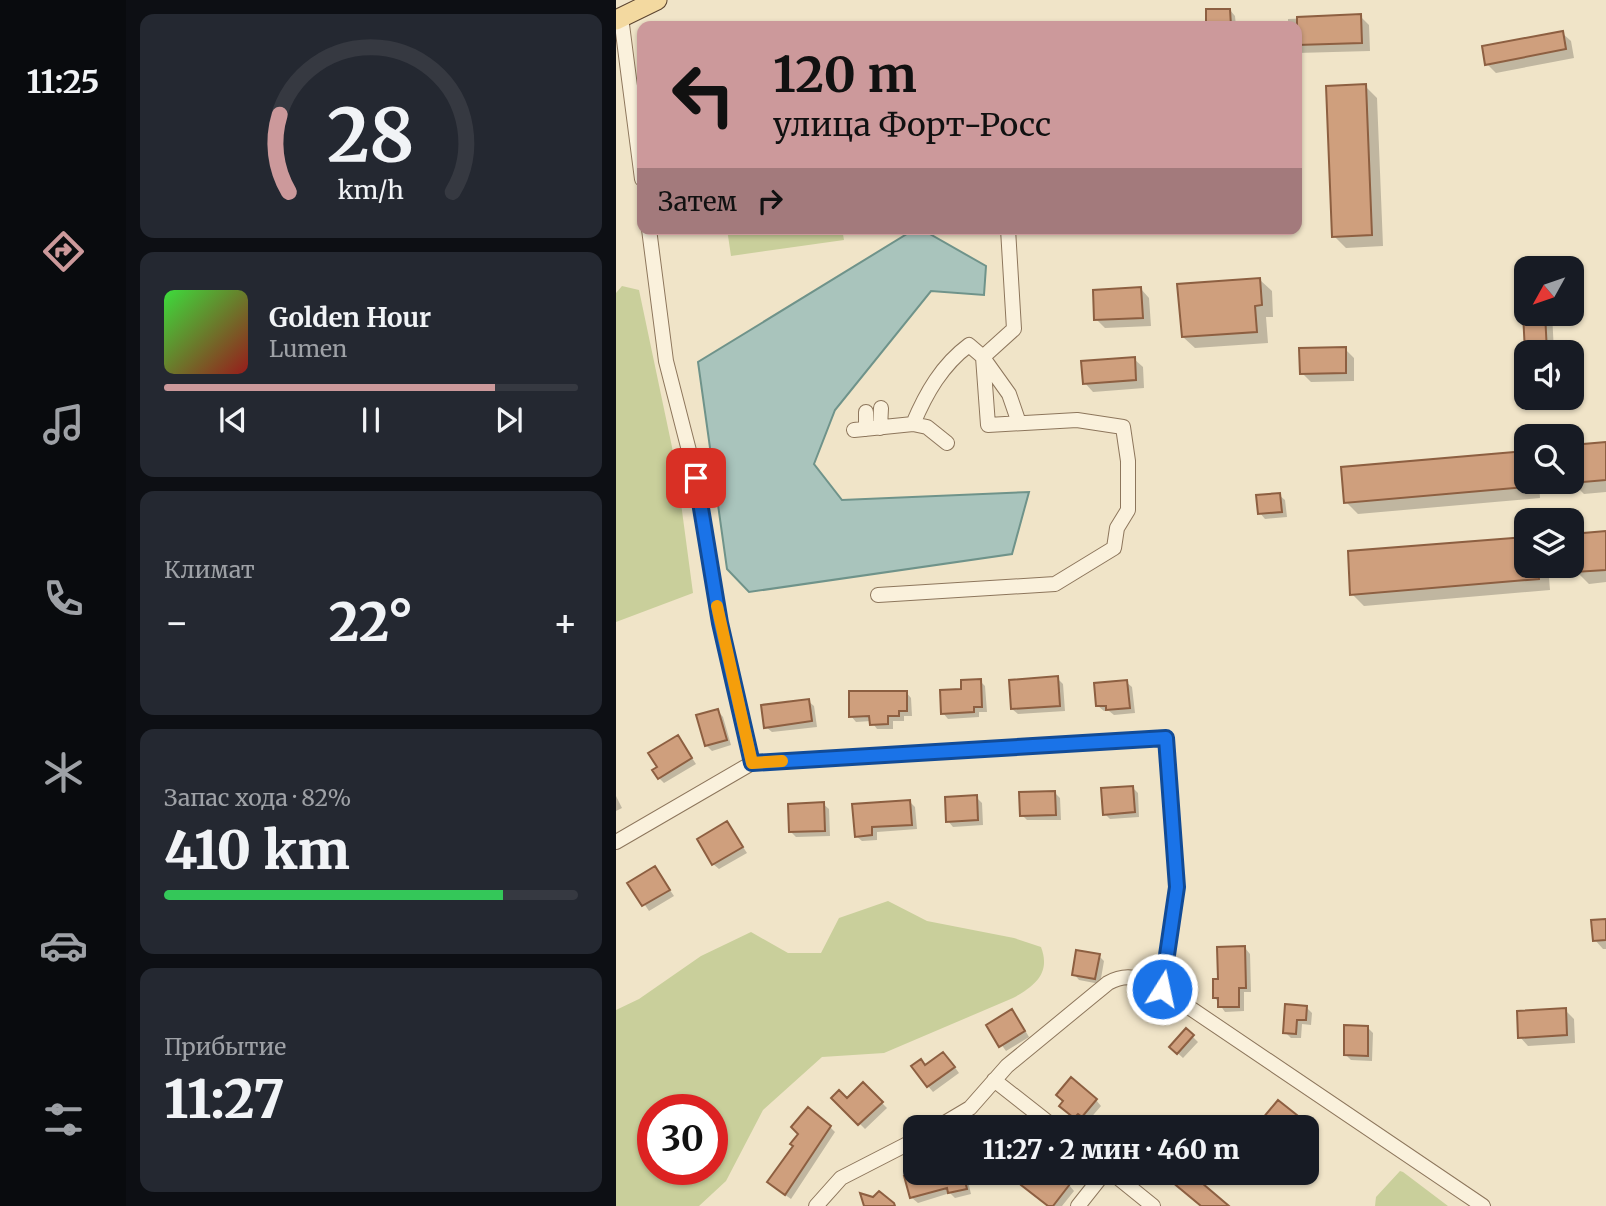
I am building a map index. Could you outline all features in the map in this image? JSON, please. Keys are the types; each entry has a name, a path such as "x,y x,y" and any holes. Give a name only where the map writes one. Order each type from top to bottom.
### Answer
{"main road":[{"path":"618,18 657,0"}],"street":[{"path":"618,18 637,145"},
{"path":"650,235 666,361 696,478 720,623 752,763"},
{"path":"983,357 1014,328 1008,235"},
{"path":"913,424 918,396 951,359 969,345 983,357 1009,394 1019,423"},
{"path":"878,595 1055,584 1114,548 1117,528 1128,510 1128,461 1123,427 1077,420 988,425 983,357"},
{"path":"873,410 867,429 913,424 927,427 947,443"},
{"path":"616,842 752,763 1166,738 1177,887 1162,989"},
{"path":"958,1115 970,1108 1007,1066 1116,978 1136,977 1162,989 1483,1206"},
{"path":"994,1080 1039,1115"},
{"path":"816,1206 841,1178 903,1146"},
{"path":"1079,1206 1095,1185"},
{"path":"1127,1185 1153,1206"}],"green space":[{"path":"728,235 843,235 844,240 731,256"},
{"path":"622,286 639,290 676,466 693,593 616,622 616,293"},
{"path":"888,901 927,921 1014,938 1041,947 1044,964 1039,978 1013,998 884,1053 822,1057 763,1110 728,1177 728,1094 637,1094 637,1185 722,1185 699,1206 616,1206 616,1010 639,999 701,956 751,932 788,953 821,953 839,918"},
{"path":"1400,1171 1448,1206 1375,1206 1376,1197"}],"water":[{"path":"905,235 932,235 986,266 984,295 931,291 835,410 814,464 842,500 1029,492 1012,554 749,592 727,569 698,362"}],"building":[{"path":"1206,9 1230,9 1231,21 1206,21"},
{"path":"1361,14 1362,43 1302,45 1302,21 1297,21 1297,17"},
{"path":"1563,31 1566,49 1485,65 1482,46"},
{"path":"1366,84 1372,235 1332,237 1326,86"},
{"path":"1260,278 1262,305 1255,306 1257,332 1182,337 1177,284"},
{"path":"1141,287 1143,318 1094,320 1093,290"},
{"path":"1524,326 1546,326 1546,340 1524,340"},
{"path":"1346,347 1346,373 1300,374 1299,348"},
{"path":"1135,357 1136,380 1083,384 1081,361"},
{"path":"1606,442 1606,480 1584,482 1584,444"},
{"path":"1514,452 1514,488 1344,503 1341,467"},
{"path":"1280,493 1282,512 1258,514 1256,495"},
{"path":"1606,531 1606,570 1584,571 1584,533"},
{"path":"1514,538 1514,578 1539,579 1350,595 1348,551"},
{"path":"1058,676 1060,706 1011,709 1009,680"},
{"path":"981,679 982,707 974,707 974,712 941,714 940,690 961,689 961,680"},
{"path":"1127,680 1130,708 1106,710 1106,706 1096,706 1094,683"},
{"path":"849,691 907,691 907,711 899,711 899,716 888,716 888,724 870,725 869,716 849,717"},
{"path":"809,699 812,721 764,728 761,705"},
{"path":"718,709 727,740 705,746 696,715"},
{"path":"678,735 692,758 658,779 652,770 657,767 648,753"},
{"path":"1133,786 1135,812 1103,815 1101,788"},
{"path":"1055,791 1056,815 1020,816 1019,792"},
{"path":"977,795 978,820 946,822 945,797"},
{"path":"910,800 912,825 872,827 872,835 855,837 852,804"},
{"path":"824,802 825,831 789,832 788,804"},
{"path":"727,821 743,847 712,865 697,839"},
{"path":"655,866 670,890 642,906 627,883"},
{"path":"1606,919 1606,940 1593,941 1591,920"},
{"path":"1245,946 1246,988 1239,988 1239,1007 1218,1007 1218,998 1213,998 1213,979 1218,979 1217,947"},
{"path":"1076,950 1100,954 1095,979 1072,975"},
{"path":"1285,1004 1307,1006 1306,1020 1297,1020 1296,1034 1283,1033"},
{"path":"1566,1008 1567,1035 1518,1038 1517,1011"},
{"path":"1012,1009 1025,1031 999,1047 986,1025"},
{"path":"1344,1025 1368,1026 1368,1056 1344,1055"},
{"path":"1186,1028 1194,1035 1177,1054 1169,1047"},
{"path":"943,1052 955,1067 927,1087 911,1066 921,1059 925,1065"},
{"path":"1071,1077 1097,1099 1084,1115 1070,1115 1059,1106 1063,1101 1056,1095"},
{"path":"863,1082 883,1102 858,1125 831,1098 839,1090 847,1098"},
{"path":"1278,1100 1297,1115 1265,1115"},
{"path":"808,1107 831,1126 785,1195 767,1182 793,1146 790,1144 798,1134 791,1127"},
{"path":"906,1185 966,1185 967,1189 948,1193 947,1188 910,1198"},
{"path":"1021,1185 1069,1185 1053,1206 1048,1206"},
{"path":"1176,1185 1204,1185 1229,1206 1201,1206"},
{"path":"879,1191 895,1206 864,1206 860,1193 873,1197"}],"slow traffic":[{"path":"717,606 752,763 782,761"}],"route":[{"path":"696,478 720,623 752,763 1166,738 1177,887 1162,989"}]}
